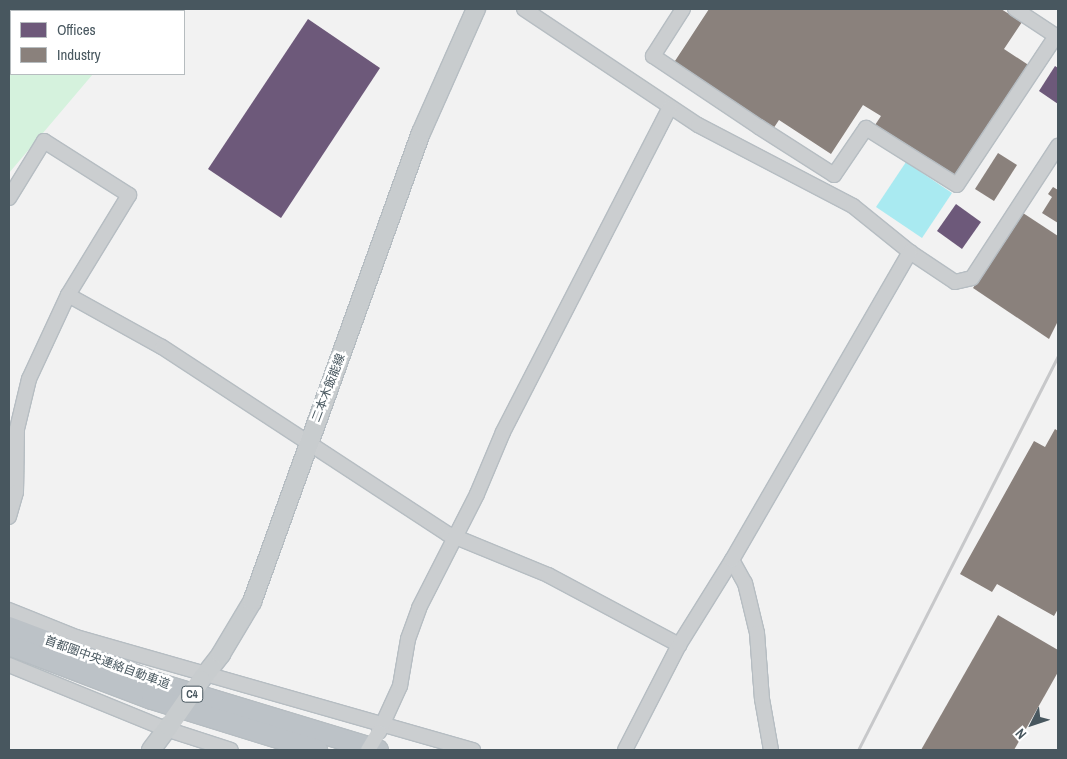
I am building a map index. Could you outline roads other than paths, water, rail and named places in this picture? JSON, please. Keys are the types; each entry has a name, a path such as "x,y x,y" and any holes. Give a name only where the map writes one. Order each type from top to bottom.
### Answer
{"highway":[{"name":"首都圏中央連絡自動車道","path":"9,627 158,683 380,736"},
{"name":"首都圏中央連絡自動車道","path":"9,645 152,699 317,750"}],"main road":[{"name":"二本木飯能線","path":"151,750 204,676 252,602 421,133 476,9"}],"street":[{"path":"524,9 580,43 670,107 737,147 853,206 910,252 955,282 972,278 1058,146"},
{"path":"683,9 653,56 834,175 866,128 956,185 1057,34 1015,9"},
{"path":"368,750 380,736 400,686 412,623 511,416 670,107"},
{"path":"9,198 44,141 129,195 68,295 29,379 13,429 16,492 9,517"},
{"path":"625,750 679,645 732,560 910,252"},
{"path":"68,295 162,347 308,444 455,536 548,575 679,645"},
{"path":"732,560 745,583 757,633 762,699 772,750"},
{"path":"9,610 76,637 204,676 380,736 474,750"},
{"path":"9,664 167,728 232,750"}],"water":[{"path":"906,162 952,193 922,238 876,207"}],"railway":[{"path":"858,750 1058,356"}]}
